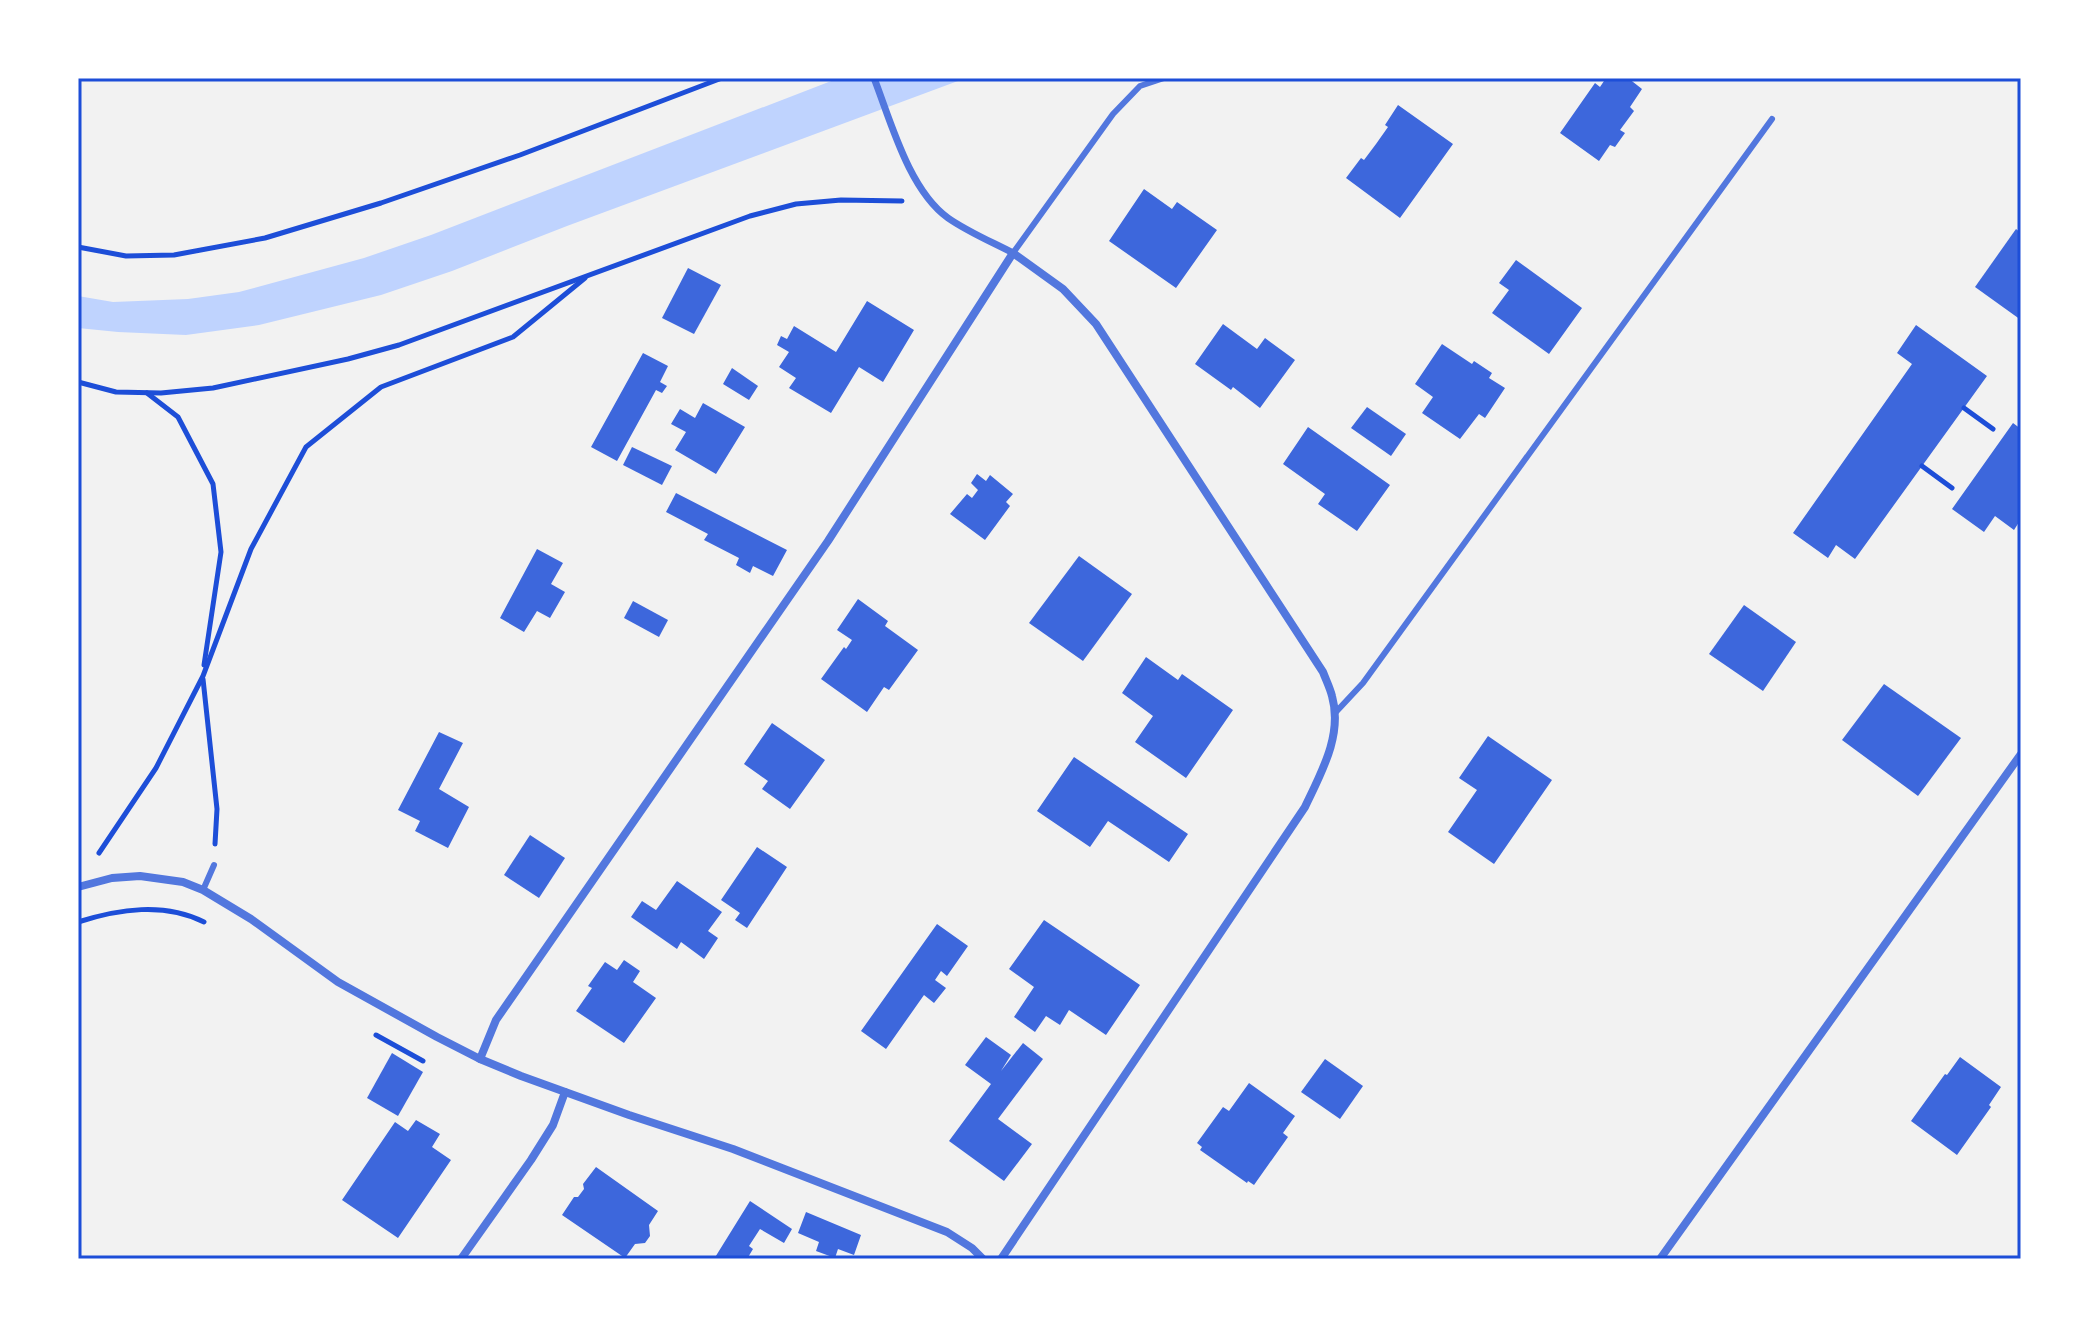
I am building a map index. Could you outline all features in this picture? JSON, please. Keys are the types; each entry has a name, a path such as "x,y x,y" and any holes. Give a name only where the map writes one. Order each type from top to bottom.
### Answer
{"street":[{"path":"874,78 909,170 920,190 947,217 1040,271 1063,289 1096,324 1323,672 1335,713 1331,749 1305,807 1001,1259"},
{"path":"480,1059 496,1020 828,541 1013,253"},
{"path":"1660,1259 2021,754"},
{"path":"78,887 112,878 140,876 183,882 203,890 239,911 338,982 480,1059 629,1115 733,1149 947,1232 983,1259"},
{"path":"461,1259 553,1125 565,1092"}],"lane":[{"path":"1013,253 1113,114 1140,86 1164,78"},
{"path":"1335,713 1363,683 1772,119"},
{"path":"203,890 214,865"}],"path":[{"path":"78,247 126,256 174,255 265,238 492,165 722,78"},
{"path":"78,382 116,392 161,393 213,388 399,345 750,216 796,204 841,200 932,202"},
{"path":"99,853 156,768 203,676 251,549 306,447 381,387 513,337 588,275"},
{"path":"147,393 178,417 213,484 221,552 203,676 217,809 214,865"},
{"path":"1964,408 1993,429"},
{"path":"1922,466 1952,488"}],"water":[{"path":"839,78 966,78 381,295 259,325 186,335 78,328 78,296 113,302 188,299 239,292 364,258"}],"building":[{"path":"1606,78 1628,78 1642,89 1630,107 1634,111 1620,130 1625,133 1615,147 1610,145 1599,161 1560,133 1595,83 1600,87"},
{"path":"1398,105 1453,144 1400,218 1346,178 1376,144"},
{"path":"1144,189 1172,209 1177,202 1217,230 1176,288 1109,241"},
{"path":"2016,229 2021,233 2021,320 1975,287"},
{"path":"1516,260 1582,308 1549,354 1492,313 1509,290 1499,283"},
{"path":"688,268 721,285 694,334 662,318"},
{"path":"867,301 914,330 883,382 859,367 831,413 789,388 796,378 779,367 789,352 777,345 781,336 787,339 794,326 836,352"},
{"path":"1223,324 1257,349 1265,338 1295,360 1260,408 1195,364"},
{"path":"1916,325 1987,376 1855,559 1836,545 1828,558 1793,533 1912,364 1897,353"},
{"path":"1442,344 1492,373 1489,378 1505,388 1485,418 1479,414 1460,439 1422,413 1433,397 1415,384"},
{"path":"643,353 668,366 660,382 667,386 662,393 656,390 617,461 591,447"},
{"path":"732,368 758,386 749,400 723,384"},
{"path":"703,403 745,427 716,474 675,450 686,432 671,424 680,409 695,418"},
{"path":"1367,407 1406,434 1391,456 1351,428"},
{"path":"2013,423 2021,429 2021,519 2014,530 1995,516 1984,532 1952,509"},
{"path":"1308,427 1390,485 1357,531 1318,504 1325,494 1283,464"},
{"path":"632,447 672,466 662,485 623,465"},
{"path":"977,474 986,481 990,475 1013,494 1006,502 1010,506 985,540 950,514 967,494 972,498 978,490 971,483"},
{"path":"676,493 787,550 773,576 753,566 750,573 736,565 739,558 704,540 708,534 666,512"},
{"path":"537,549 563,563 551,584 565,592 550,618 537,611 524,632 500,618"},
{"path":"1079,556 1132,594 1083,661 1029,623"},
{"path":"858,599 888,621 885,626 918,650 889,690 884,687 867,712 821,679 852,640 837,630"},
{"path":"633,601 668,620 659,637 624,618"},
{"path":"1744,605 1796,642 1763,691 1709,654"},
{"path":"1146,657 1178,680 1182,674 1233,710 1186,778 1135,742 1153,716 1122,693"},
{"path":"1884,684 1961,738 1918,796 1842,740"},
{"path":"772,723 825,760 790,809 762,789 768,781 744,764"},
{"path":"439,732 463,743 439,789 469,807 448,848 415,831 420,821 398,810"},
{"path":"1488,736 1552,780 1494,864 1448,832 1477,790 1459,778"},
{"path":"1074,757 1188,834 1169,862 1108,821 1090,847 1037,811"},
{"path":"530,835 565,858 539,898 504,875"},
{"path":"757,847 787,867 747,928 735,920 740,913 721,900"},
{"path":"677,881 722,912 708,931 718,938 704,959 681,942 677,949 631,917 642,901 656,910"},
{"path":"1044,920 1140,985 1106,1035 1069,1010 1060,1025 1046,1016 1035,1032 1014,1017 1034,987 1009,969"},
{"path":"937,924 968,946 947,976 941,971 935,980 946,988 934,1003 924,995 886,1049 861,1031"},
{"path":"624,960 640,971 633,982 656,998 624,1043 576,1011 592,988 588,986 605,962 617,970"},
{"path":"986,1037 1011,1055 1001,1071 1023,1043 1043,1059 998,1119 1032,1144 1004,1181 949,1141 991,1084 965,1065"},
{"path":"392,1053 423,1072 398,1116 367,1098"},
{"path":"1960,1057 2001,1087 1989,1105 1991,1107 1957,1155 1911,1121"},
{"path":"1325,1059 1363,1086 1340,1119 1301,1092"},
{"path":"1249,1083 1295,1116 1283,1133 1288,1137 1254,1185 1200,1150 1202,1147 1197,1143 1223,1107 1229,1111"},
{"path":"416,1120 440,1134 432,1147 451,1160 398,1238 342,1200 395,1122 408,1131"},
{"path":"596,1167 658,1211 649,1225 650,1236 645,1243 635,1244 625,1258 562,1215 574,1197 578,1197 584,1189 583,1184"},
{"path":"750,1201 792,1229 784,1243 760,1229 749,1246 753,1249 747,1259 714,1259"},
{"path":"806,1212 861,1235 854,1255 838,1249 835,1258 816,1251 819,1242 798,1233"}]}
